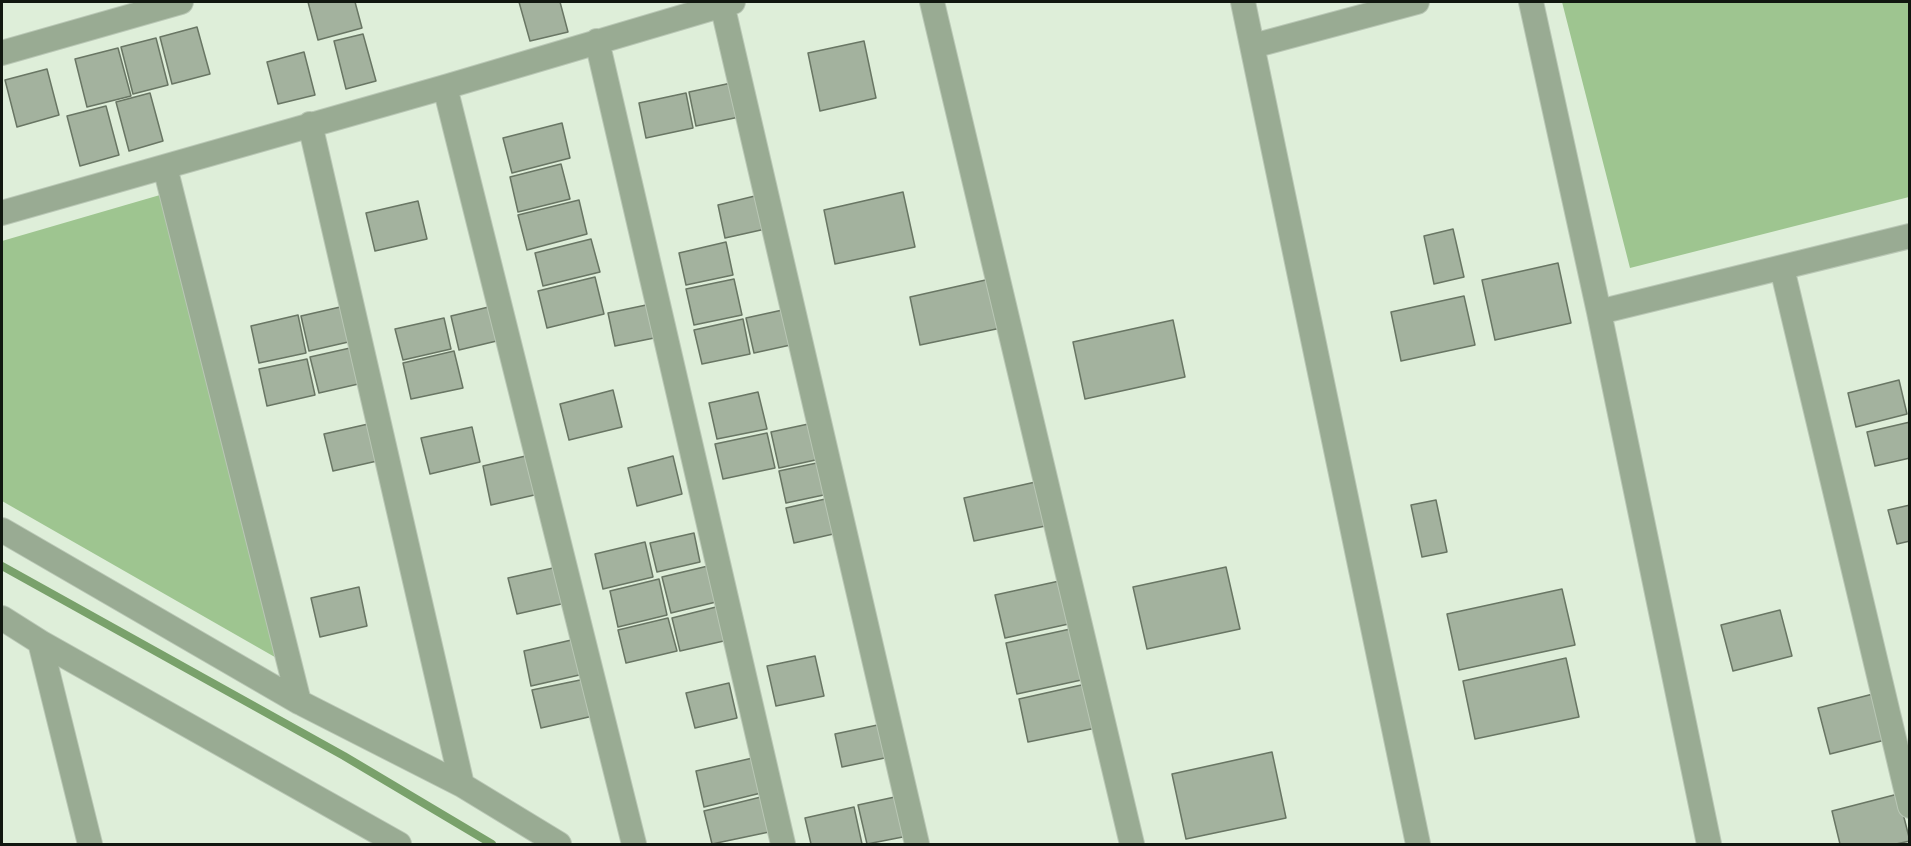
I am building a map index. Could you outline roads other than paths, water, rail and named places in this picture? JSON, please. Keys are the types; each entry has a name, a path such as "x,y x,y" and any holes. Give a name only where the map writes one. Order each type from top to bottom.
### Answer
{"street":[{"path":"2,53 181,2"},
{"path":"932,2 1132,844"},
{"path":"1243,2 1418,844"},
{"path":"1253,46 1417,2"},
{"path":"1531,2 1599,312 1709,844"},
{"path":"2,213 445,87 728,3 917,844"},
{"path":"597,41 783,844"},
{"path":"445,87 634,844"},
{"path":"310,124 462,785"},
{"path":"165,167 299,702"},
{"path":"1599,312 1910,236"},
{"path":"1782,268 1910,806"},
{"path":"2,531 299,702 462,785 559,844"},
{"path":"2,618 40,642 399,844"},
{"path":"40,642 90,844"}],"waterway":[{"path":"2,566 344,756 492,844"}]}
